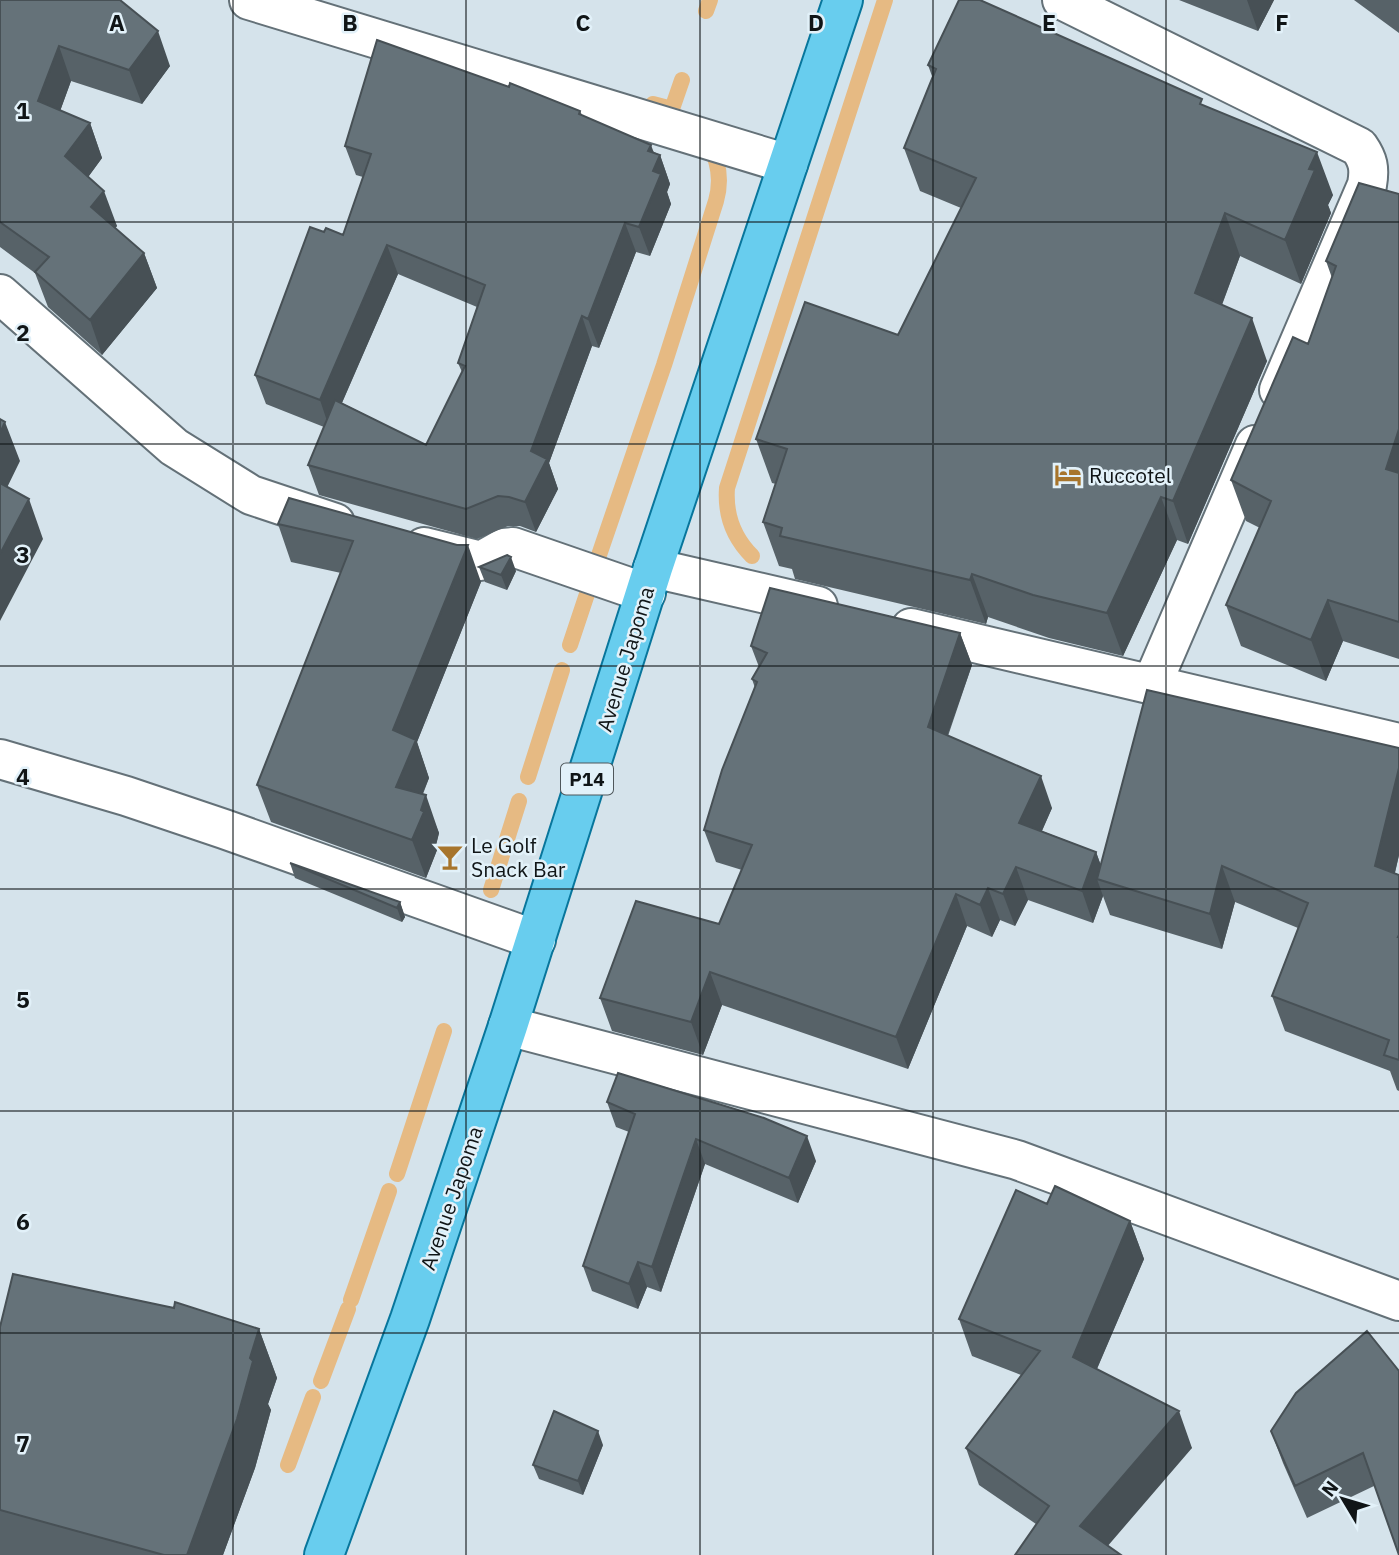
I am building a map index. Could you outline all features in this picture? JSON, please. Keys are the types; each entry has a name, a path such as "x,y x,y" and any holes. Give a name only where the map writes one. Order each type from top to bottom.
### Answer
{"main road":[{"name":"Avenue Japoma","path":"324,1555 410,1319 509,1027 650,580 843,0"}],"street":[{"path":"249,0 788,164"},
{"path":"1062,0 1359,147 1367,158 1370,169 1367,185 1152,684"},
{"path":"0,294 174,447 251,495 476,561 481,561 504,548 513,547 650,580 869,618 1399,743"},
{"path":"0,759 200,820 536,940"},
{"path":"509,1027 1017,1160 1399,1301"}],"building":[{"path":"0,0 120,0 158,31 129,70 59,46 38,101 90,123 65,156 104,191 91,207 144,253 90,320 35,272 49,257 0,222"},
{"path":"959,0 980,0 1202,99 1200,104 1317,152 1309,169 1315,170 1285,240 1225,213 1195,293 1252,318 1173,501 1161,497 1107,613 1033,595 972,574 970,580 780,536 782,528 763,522 787,449 756,439 805,302 898,335 976,178 904,148 936,69 928,65"},
{"path":"377,40 509,87 510,83 580,111 579,114 651,145 648,151 660,155 653,171 661,174 639,227 625,223 588,319 582,316 531,451 547,459 525,502 498,496 466,509 308,465 335,400 426,445 465,366 458,363 485,285 387,245 320,400 255,375 310,227 324,232 326,228 343,235 371,154 345,146"},
{"path":"1359,183 1399,194 1399,429 1386,469 1399,473 1399,622 1328,600 1311,640 1226,605 1271,501 1231,480 1293,337 1308,344 1336,266 1326,261"},
{"path":"0,419 5,422 0,433"},
{"path":"0,483 29,499 0,554"},
{"path":"289,498 457,545 468,545 393,730 416,740 396,787 426,795 421,810 424,812 412,840 257,785 353,541 278,524"},
{"path":"507,555 511,557 501,575 479,567"},
{"path":"770,588 960,633 928,727 1041,776 1019,823 1096,852 1082,891 1016,867 1003,894 988,888 980,905 956,894 896,1037 710,972 691,1022 600,998 636,901 719,924 752,845 704,830 722,770 757,682 752,679 767,653 751,646"},
{"path":"1147,690 1399,748 1399,768 1375,866 1399,875 1399,1060 1384,1055 1389,1040 1272,996 1308,903 1222,866 1210,914 1097,879"},
{"path":"290,863 400,902 397,908"},
{"path":"618,1073 764,1118 807,1136 789,1178 696,1139 652,1267 638,1262 629,1284 583,1266 635,1114 607,1102"},
{"path":"1055,1186 1130,1221 1073,1357 1179,1411 1080,1526 1121,1555 1015,1555 1049,1506 966,1448 1040,1351 959,1319 1016,1190 1047,1204"},
{"path":"13,1274 174,1308 175,1302 259,1329 237,1419 187,1555 164,1555 0,1510 0,1327"},
{"path":"1367,1331 1399,1371 1399,1555 1363,1453 1295,1486 1271,1431 1296,1393"},
{"path":"554,1411 598,1431 578,1481 533,1465"}],"waterway":[{"path":"706,11 710,0"},
{"path":"752,556 732,525 727,507 727,488 885,0"},
{"path":"653,104 672,109 682,80"},
{"path":"597,561 716,201 719,171 709,144"},
{"path":"570,645 590,585"},
{"path":"528,777 562,670"},
{"path":"491,890 519,801"},
{"path":"397,1174 444,1031"},
{"path":"351,1300 389,1191"},
{"path":"321,1381 348,1309"},
{"path":"288,1465 313,1397"}],"place":[{"name":"Ruccotel","path":"1068,475"},
{"name":"Le Golf Snack Bar","path":"450,857"}]}
